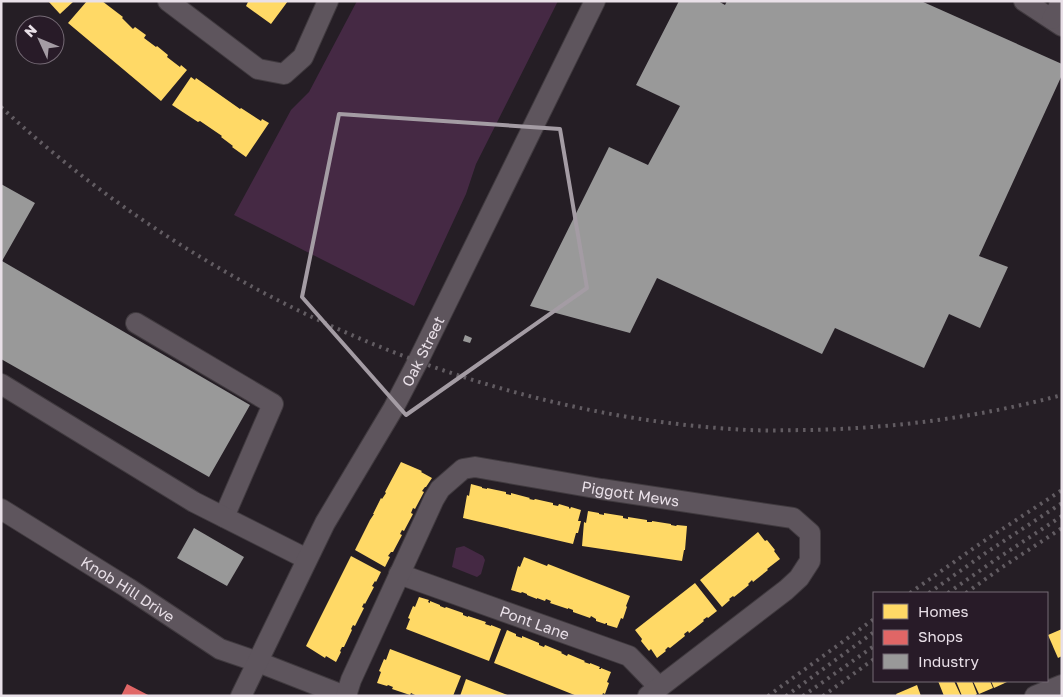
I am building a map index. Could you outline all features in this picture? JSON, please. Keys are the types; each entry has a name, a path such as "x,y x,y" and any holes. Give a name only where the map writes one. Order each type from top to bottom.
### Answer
{"street":[{"path":"168,1 258,69 284,74 303,57 328,1"},
{"name":"Oak Street","path":"241,696 325,523 414,369 595,1"},
{"path":"1024,1 1057,23 1062,1"},
{"path":"136,323 273,404 224,517"},
{"path":"1,384 194,502 307,559"},
{"name":"Piggott Mews","path":"258,662 345,696 434,499 440,489 463,469 475,466 601,489 793,518 810,533 810,562 799,578 786,590 653,691"},
{"name":"Knob Hill Drive","path":"1,509 128,588 220,649 258,662"},
{"name":"Pont Lane","path":"400,574 629,656 653,691"},
{"path":"1035,696 1062,685"}],"highlighted area":[{"path":"339,114 560,129 587,288 406,415 302,297"}],"shaded area":[{"path":"357,1 558,1 476,164 466,194 414,306 234,215 291,110 309,92"},
{"path":"464,546 483,556 485,560 481,574 477,577 452,567 456,548"}],"building: Homes":[{"path":"48,1 74,1 60,14"},
{"path":"87,1 102,1 123,17 133,29 135,27 146,35 144,38 168,55 167,57 187,70 161,101 68,23"},
{"path":"247,1 288,1 271,24 246,6"},
{"path":"191,77 195,80 196,78 240,109 261,121 262,119 269,123 246,157 232,147 222,136 172,105"},
{"path":"401,462 422,471 432,478 422,491 424,492 415,509 413,508 411,513 413,514 404,531 402,530 400,534 402,535 393,552 388,556 390,557 385,567 355,550"},
{"path":"471,484 506,492 506,494 511,495 511,493 529,499 553,503 553,505 558,506 559,504 570,509 571,507 581,510 578,521 581,521 573,544 463,518"},
{"path":"588,511 604,515 604,513 623,516 623,518 628,519 628,517 647,520 647,522 687,526 682,561 582,546 584,522 586,523"},
{"path":"758,532 765,541 767,540 780,559 753,582 752,580 749,585 734,597 729,599 722,607 700,580"},
{"path":"351,556 381,572 372,586 374,587 364,603 362,607 364,608 355,626 353,625 336,662 326,656 325,658 306,646"},
{"path":"524,557 547,566 548,564 630,596 623,619 621,618 617,628 607,625 607,623 596,621 591,616 590,618 573,612 573,610 568,608 550,603 551,601 546,599 545,601 537,599 522,592 511,590 518,566 520,567"},
{"path":"695,583 717,611 703,620 689,633 688,631 684,634 685,636 670,648 668,647 657,658 651,649 649,651 641,641 642,639 635,630"},
{"path":"419,597 429,600 428,602 430,603 430,601 501,629 489,661 406,629 410,619 408,618"},
{"path":"1062,629 1062,656 1058,658 1048,635"},
{"path":"507,630 516,634 516,636 522,638 522,636 539,643 539,645 544,647 545,645 567,656 568,654 600,667 599,669 611,672 605,694 603,693 602,696 577,696 494,663"},
{"path":"390,649 461,676 453,696 417,696 411,693 410,695 392,689 393,687 388,685 377,683 381,672 379,671"},
{"path":"466,679 510,696 460,696"},
{"path":"938,682 954,682 961,696 944,696"},
{"path":"956,682 972,682 977,694 974,696 962,696"},
{"path":"973,682 990,682 993,688 979,694"},
{"path":"991,682 1007,682 994,688"},
{"path":"917,685 921,696 897,696 896,694"}],"building: Shops":[{"path":"127,684 150,696 121,696"}],"building: Industry":[{"path":"679,1 718,1 725,5 727,1 921,1 1062,64 1062,75 979,256 1008,267 980,328 949,314 924,368 835,328 822,354 657,278 630,333 530,306 609,147 648,165 680,106 636,85"},
{"path":"1,184 35,203 2,261 250,405 209,477 1,359"},
{"path":"465,335 472,338 470,343 463,341"},
{"path":"194,528 244,557 227,586 177,558"}],"railway":[{"path":"1,107 79,174 164,234 253,287 347,333 444,371 544,400 646,420 748,430 811,430 875,427 938,420 1031,403 1062,395"},
{"path":"911,592 981,543 1062,490"},
{"path":"930,592 1062,503"},
{"path":"949,592 1062,516"},
{"path":"967,592 1062,528"},
{"path":"768,696 873,620"},
{"path":"786,696 873,633"},
{"path":"803,696 873,647"},
{"path":"823,696 873,660"}]}
